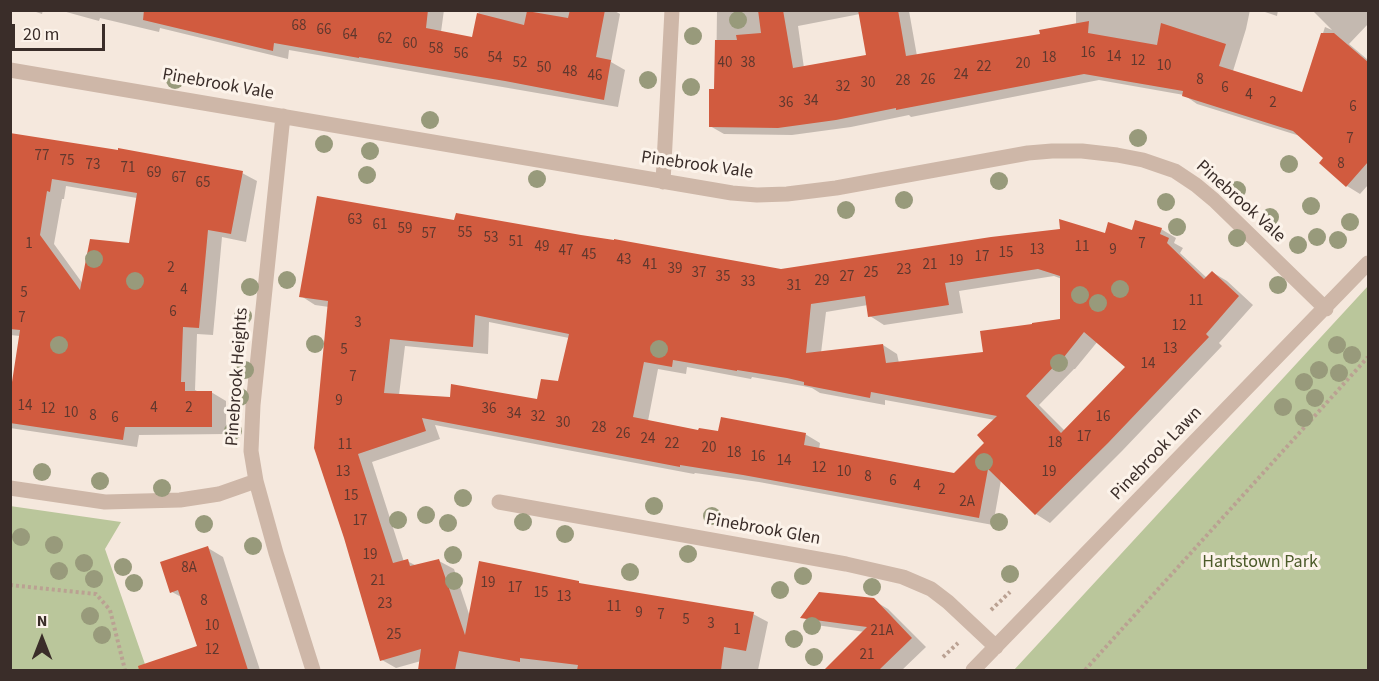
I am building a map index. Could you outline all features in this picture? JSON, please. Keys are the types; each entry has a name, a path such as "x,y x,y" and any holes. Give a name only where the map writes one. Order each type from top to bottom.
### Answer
{"street":[{"path":"663,182 672,10"},
{"name":"Pinebrook Vale","path":"10,70 663,182 757,195 787,194 857,185 1052,150 1082,150 1117,155 1166,167 1196,185 1326,309"},
{"name":"Pinebrook Heights","path":"283,116 253,405 251,451 256,481 276,553 313,670"},
{"name":"Pinebrook Lawn","path":"973,670 1368,264"},
{"path":"10,488 105,502 180,500 219,494 256,481"},
{"name":"Pinebrook Glen","path":"499,502 856,566 903,577 931,589 996,647"}],"path":[{"path":"1085,670 1368,357"},
{"path":"10,585 96,594 110,610 125,670"}],"green space":[{"name":"Hartstown Park","path":"1368,286 1368,670 1014,670"},
{"path":"10,506 121,522 105,549 147,670 11,670"}],"building":[{"path":"144,10 428,10 426,28 472,37 477,13 524,25 527,11 568,18 570,10 605,10 596,57 611,60 604,100 505,81 274,43 273,51 143,20"},
{"path":"758,10 783,10 793,68 866,55 858,10 898,10 906,56 1040,34 1039,30 1089,21 1088,33 1157,45 1161,23 1226,44 1219,66 1302,92 1321,33 1334,33 1368,62 1368,162 1346,187 1319,163 1323,158 1293,131 1182,96 1183,91 1084,74 836,120 778,128 709,127 709,89 714,89 715,40 737,40 736,35 761,33"},
{"path":"10,133 118,150 118,148 243,171 231,234 208,230 199,328 183,327 181,382 185,382 185,391 212,391 212,427 125,427 123,440 10,423 10,395 20,330 10,329","holes":["52,179 137,193 129,243 90,239 80,290 40,235 47,191 50,192"]},
{"path":"317,196 454,220 456,213 781,269 991,237 1060,229 1059,219 1105,233 1108,222 1132,230 1135,220 1162,228 1160,234 1169,238 1167,243 1204,279 1212,271 1239,296 1206,334 1209,337 1108,443 1035,515 988,469 979,518 743,475 680,465 680,467 422,418 426,431 358,454 393,563 408,559 410,566 439,559 465,635 479,561 579,581 579,583 754,612 746,651 724,647 721,670 577,670 578,665 520,658 520,662 459,651 455,670 418,670 421,649 380,661 344,538 314,448 328,301 299,297","holes":["1038,269 1060,276 1060,319 980,331 983,352 886,363 883,344 806,353 811,304 865,296 868,317 949,305 945,283","475,315 569,334 558,381 541,379 537,399 451,384 450,397 384,393 390,339 473,347","1084,332 1125,367 1061,433 1026,396 1060,360 1060,362","673,360 787,378 804,382 804,385 870,398 871,392 997,416 977,435 984,443 954,473 804,445 806,433 721,417 718,431 699,428 698,430 633,417 644,362 672,367"]},
{"path":"208,546 248,670 139,670 138,666 197,646 178,590 170,593 160,562"},
{"path":"819,592 874,598 912,638 879,670 824,670 867,627 800,618"}]}
